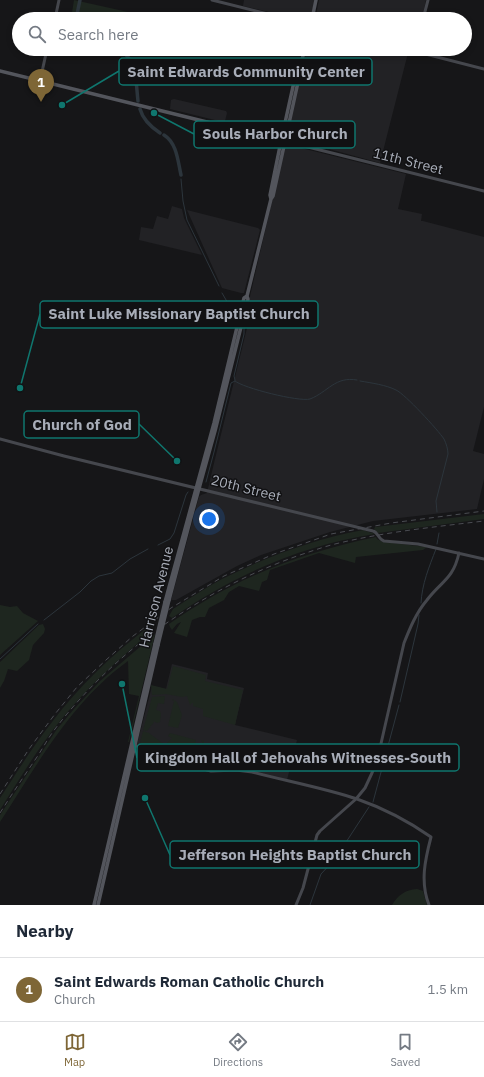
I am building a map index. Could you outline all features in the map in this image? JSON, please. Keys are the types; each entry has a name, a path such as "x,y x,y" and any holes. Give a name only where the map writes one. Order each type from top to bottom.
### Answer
{"main road":[{"path":"313,12 316,0"},
{"name":"Harrison Avenue","path":"94,905 167,601 214,423 244,298 247,296 271,199 270,196 294,82 302,56"},
{"name":"11th Street","path":"0,71 282,141"},
{"name":"Harrison Avenue","path":"98,905 132,745"}],"street":[{"path":"56,12 59,0"},
{"path":"212,0 260,12"},
{"path":"425,12 428,0"},
{"path":"40,81 45,56"},
{"path":"437,56 484,69"},
{"name":"11th Street","path":"282,141 484,191"},
{"name":"20th Street","path":"0,439 64,456 375,531 379,538 384,541 418,544 484,559"},
{"path":"296,905 303,888 316,836 356,799 365,788 376,761 404,644 410,629 418,611 428,598 454,571 459,553"},
{"path":"132,745 181,757 200,768 211,772 236,770 252,772 356,799 409,822 431,837 426,857 424,881 424,891 429,905"}],"shaded area":[{"path":"74,0 128,12 72,12"},
{"path":"244,0 315,0 312,12 268,12 243,6"},
{"path":"319,0 426,0 423,12 316,12"},
{"path":"305,56 407,56 380,163 289,138 289,125"},
{"path":"174,99 226,111 225,121 223,122 170,109 171,100"},
{"path":"289,145 406,174 398,209 422,214 421,221 484,237 484,407 473,451 484,454 484,479 477,509 373,521 330,532 261,555 237,566 176,600 171,600 199,497 207,493 248,324 245,318 284,149"},
{"path":"172,206 182,209 184,218 202,255 139,240 141,227 153,229 157,216 168,219"},
{"path":"187,210 258,228 260,230 244,293 222,288"},
{"path":"484,514 484,519 378,533 374,529 375,527"},
{"path":"363,530 375,534 321,546 269,564 219,589 172,618 169,616 173,609 203,590 256,563 326,538"},
{"path":"376,537 383,542 427,547 423,550 356,557 355,563 319,553 270,570 267,580 262,582 259,591 239,586 229,592 224,600 209,608 205,617 192,620 187,637 174,633 181,622 172,630 170,627 169,624 218,593 268,569 320,551"},
{"path":"0,605 10,607 17,606 23,613 38,621 0,655"},
{"path":"43,624 45,629 44,633 33,645 29,660 17,671 8,669 0,688 0,662 39,625"},
{"path":"148,627 148,635 102,676 60,721 36,753 0,810 0,798 45,731 62,709 97,672"},
{"path":"155,634 129,742 139,696 129,694 128,661 108,677 73,714 42,757 0,822 0,815 57,729 100,681"},
{"path":"172,664 208,673 207,679 244,688 235,725 297,740 287,780 244,769 227,767 217,769 205,768 184,756 137,744 152,686 166,689"},
{"path":"173,666 206,675 205,681 243,690 235,725 203,716 203,709 193,706 193,703 190,705 187,696 182,697 166,694 152,695 151,685 167,689"},
{"path":"165,696 164,704 158,703 156,710 160,711 161,714 160,722 157,723 152,720 154,722 147,731 143,730 152,697"},
{"path":"172,699 177,702 182,715 178,728 168,726 174,701"},
{"path":"143,731 149,733 165,745 165,750 140,743"},
{"path":"170,733 196,740 195,742 197,744 193,760 181,754 166,750 167,743 172,738 168,736"},
{"path":"201,740 204,741 204,744 211,744 211,747 199,765 194,761 199,744 203,744"},
{"path":"417,889 423,891 427,905 392,905 402,894"}],"waterway":[{"path":"77,12 80,0"},
{"path":"127,56 131,62 135,74 138,101"},
{"path":"140,109 143,117 160,133"},
{"path":"164,135 172,143 178,159 181,175"},
{"path":"181,179 183,201 187,220 219,286"},
{"path":"222,293 229,305 239,311"},
{"path":"235,380 234,376 244,334 244,321"},
{"path":"235,381 259,391 295,398 310,399 337,382 349,379 357,380"},
{"path":"206,482 231,383 235,381"},
{"path":"360,381 379,384 396,390 421,413 444,439 448,454 436,501 437,512"},
{"path":"158,545 170,539 174,533 188,492"},
{"path":"437,544 439,533"},
{"path":"44,620 80,592 91,581 99,576 112,573 130,559 148,549"},
{"path":"421,603 424,582 436,549"},
{"path":"400,702 419,615"},
{"path":"0,659 38,624"},
{"path":"373,802 399,705"},
{"path":"310,905 321,874 335,859 369,807"}],"railway":[{"path":"0,794 29,749 77,687 133,636 171,608 224,576 274,554 331,534 391,523 484,511"},
{"path":"0,813 52,732 79,700 134,647 197,603 230,585 265,569 326,546 390,533 484,521"}],"place":[{"name":"Saint Edwards Roman Catholic Church","path":"41,102"},
{"name":"Saint Edwards Community Center","path":"62,105"},
{"name":"Souls Harbor Church","path":"154,113"},
{"name":"Saint Luke Missionary Baptist Church","path":"20,388"},
{"name":"Church of God","path":"177,461"},
{"name":"Kingdom Hall of Jehovahs Witnesses-South","path":"122,684"},
{"name":"Jefferson Heights Baptist Church","path":"145,798"}]}
